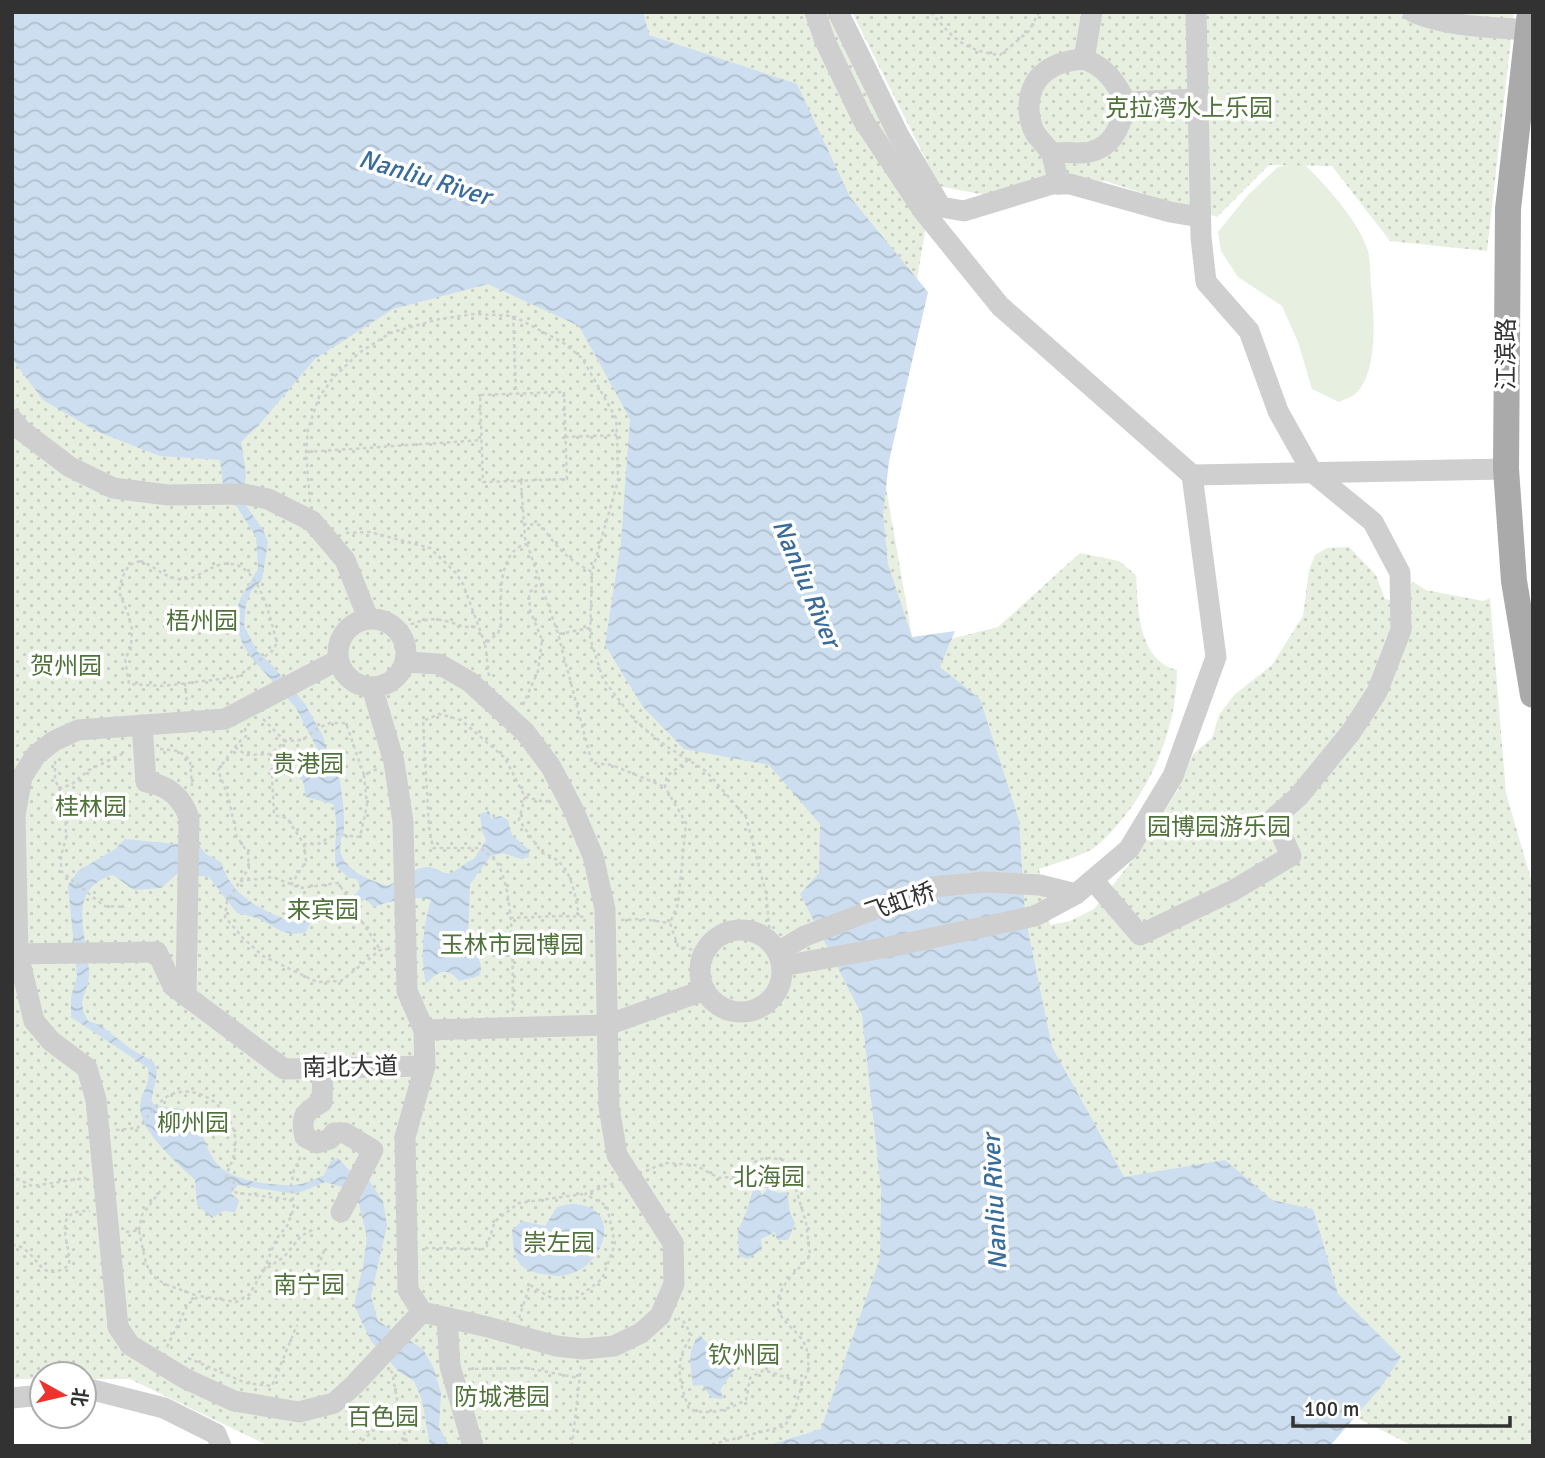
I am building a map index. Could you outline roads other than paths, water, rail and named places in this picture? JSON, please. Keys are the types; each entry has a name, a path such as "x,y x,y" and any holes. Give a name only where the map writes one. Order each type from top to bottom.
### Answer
{"main road":[{"name":"江滨路","path":"1529,21 1508,209 1506,468 1514,581 1533,695"},
{"name":"江滨路","path":"1533,108 1523,201 1519,344 1525,528 1533,594"}],"street":[{"path":"815,12 825,41 863,121 924,212 997,303 1192,475 1506,468"},
{"path":"838,12 898,134 941,207 964,211 1059,184 1070,184 1200,218"},
{"path":"1084,60 1092,12"},
{"path":"1093,880 1140,935 1234,890 1291,856 1274,818 1298,797 1351,732 1377,691 1401,630 1400,573 1373,522 1312,472 1278,411 1249,331 1206,282 1200,218 1196,12"},
{"path":"1413,12 1426,18 1456,23 1529,21"},
{"path":"1052,154 1086,153 1102,148 1115,136 1126,103 1116,83 1095,63 1068,60 1049,69 1035,80 1030,95 1030,120 1035,132 1052,154 1059,184"},
{"path":"1126,103 1198,99"},
{"path":"12,419 21,430 70,467 113,488 168,495 234,494 268,499 312,521 345,561 368,618"},
{"name":"飞虹桥","path":"777,954 815,959 888,947 1035,916 1076,894 1129,849 1173,776 1216,657 1192,475"},
{"path":"368,618 390,623 404,640 405,662 401,672 393,680 372,687 351,680 338,660 341,638 348,628 357,621 368,618"},
{"path":"338,660 225,719 78,730 54,741 36,755 22,777 15,815 15,954 33,1021 51,1041 87,1068 96,1100 118,1327 130,1345 186,1379 234,1401 299,1412 334,1403 422,1312"},
{"path":"405,662 439,664 470,682 516,724 551,767 566,793 593,856 604,909 609,1107 617,1155 673,1242 674,1284 660,1316 641,1333 614,1346 583,1349 556,1346 422,1312 408,1290 405,1137 425,1066"},
{"path":"372,687 394,762 403,822 407,991 424,1030"},
{"path":"142,725 146,782 157,783 173,792 185,806 189,818 187,996"},
{"name":"飞虹桥","path":"777,954 805,936 932,887 985,883 1040,885 1076,894"},
{"path":"748,930 760,934 777,954 781,980 776,993 766,1004 754,1010 740,1012 726,1009 714,1002 705,990 701,965 712,942 723,934 748,930"},
{"name":"南北大道","path":"15,954 157,952 173,986 284,1069 425,1066 424,1030 607,1025 705,990"},
{"path":"323,1068 322,1102 307,1110 302,1124 305,1138 317,1143 330,1139 334,1133 345,1133 373,1150"},
{"path":"346,1204 373,1150 411,1116"},
{"path":"447,1318 451,1371 473,1446"},
{"path":"98,1391 164,1408 216,1434 221,1446"}],"water":[{"name":"Nanliu River","path":"12,12 643,12 649,35 797,84 850,197 928,292 889,461 883,515 888,564 912,637 955,631 940,667 980,699 1019,820 1025,916 1052,1047 1124,1177 1225,1160 1272,1200 1313,1209 1338,1294 1401,1357 1380,1388 1330,1446 766,1446 821,1429 880,1258 881,1190 862,1015 800,894 819,873 820,824 769,765 684,749 643,707 605,645 621,542 630,419 579,326 488,284 393,309 315,359 259,425 241,442 246,473 243,501 268,542 262,580 251,591 246,605 244,626 257,651 305,704 323,736 331,766 338,769 344,823 340,846 345,861 356,872 387,886 423,868 432,867 445,873 453,872 474,859 486,840 480,814 489,811 491,818 501,816 508,820 512,835 529,850 529,857 521,859 503,853 491,856 470,884 468,945 474,947 479,958 479,976 459,981 450,973 442,972 426,984 423,942 431,900 402,899 374,907 365,899 352,909 312,919 306,932 292,934 256,918 237,913 209,877 177,874 161,888 134,890 113,875 98,882 88,892 83,903 82,917 89,975 82,1002 88,1021 100,1025 131,1049 154,1062 157,1073 151,1102 157,1106 189,1110 210,1120 203,1137 219,1166 254,1182 296,1185 324,1175 331,1161 338,1158 349,1170 368,1179 383,1201 387,1225 371,1296 378,1321 423,1349 434,1369 441,1393 439,1427 449,1446 430,1446 422,1400 414,1381 398,1371 371,1341 354,1305 367,1237 359,1204 342,1187 325,1182 296,1194 238,1185 231,1193 239,1201 235,1212 223,1211 212,1218 197,1205 195,1180 160,1146 141,1115 140,1105 148,1079 148,1068 71,1017 71,997 77,976 68,885 78,871 115,849 125,839 176,844 185,840 197,843 206,854 221,862 233,885 251,902 297,923 312,909 344,902 360,888 357,879 349,878 336,866 336,819 333,804 306,797 303,781 298,777 300,773 319,768 324,762 296,708 243,645 234,619 241,597 258,569 256,537 237,507 225,500 220,460 160,456 98,432 43,400 12,359"},
{"path":"760,1187 761,1196 769,1187 778,1193 787,1192 790,1213 795,1223 788,1240 777,1240 775,1232 761,1239 762,1249 748,1259 739,1256 738,1231 753,1190"},
{"path":"570,1204 588,1207 599,1215 604,1227 603,1240 597,1253 574,1273 556,1276 526,1269 517,1260 512,1230 522,1221 545,1226 557,1207"},
{"path":"700,1335 713,1350 756,1354 745,1362 740,1362 720,1390 724,1399 712,1398 702,1385 693,1386 691,1352"}],"park label":[{"name":"克拉湾水上乐园","path":"1189,108"},
{"name":"梧州园","path":"202,621"},
{"name":"贺州园","path":"66,666"},
{"name":"贵港园","path":"308,764"},
{"name":"桂林园","path":"91,807"},
{"name":"园博园游乐园","path":"1219,827"},
{"name":"来宾园","path":"323,910"},
{"name":"玉林市园博园","path":"512,945"},
{"name":"柳州园","path":"193,1123"},
{"name":"北海园","path":"769,1177"},
{"name":"崇左园","path":"559,1243"},
{"name":"南宁园","path":"309,1285"},
{"name":"钦州园","path":"744,1355"},
{"name":"防城港园","path":"502,1397"},
{"name":"百色园","path":"383,1417"}]}
